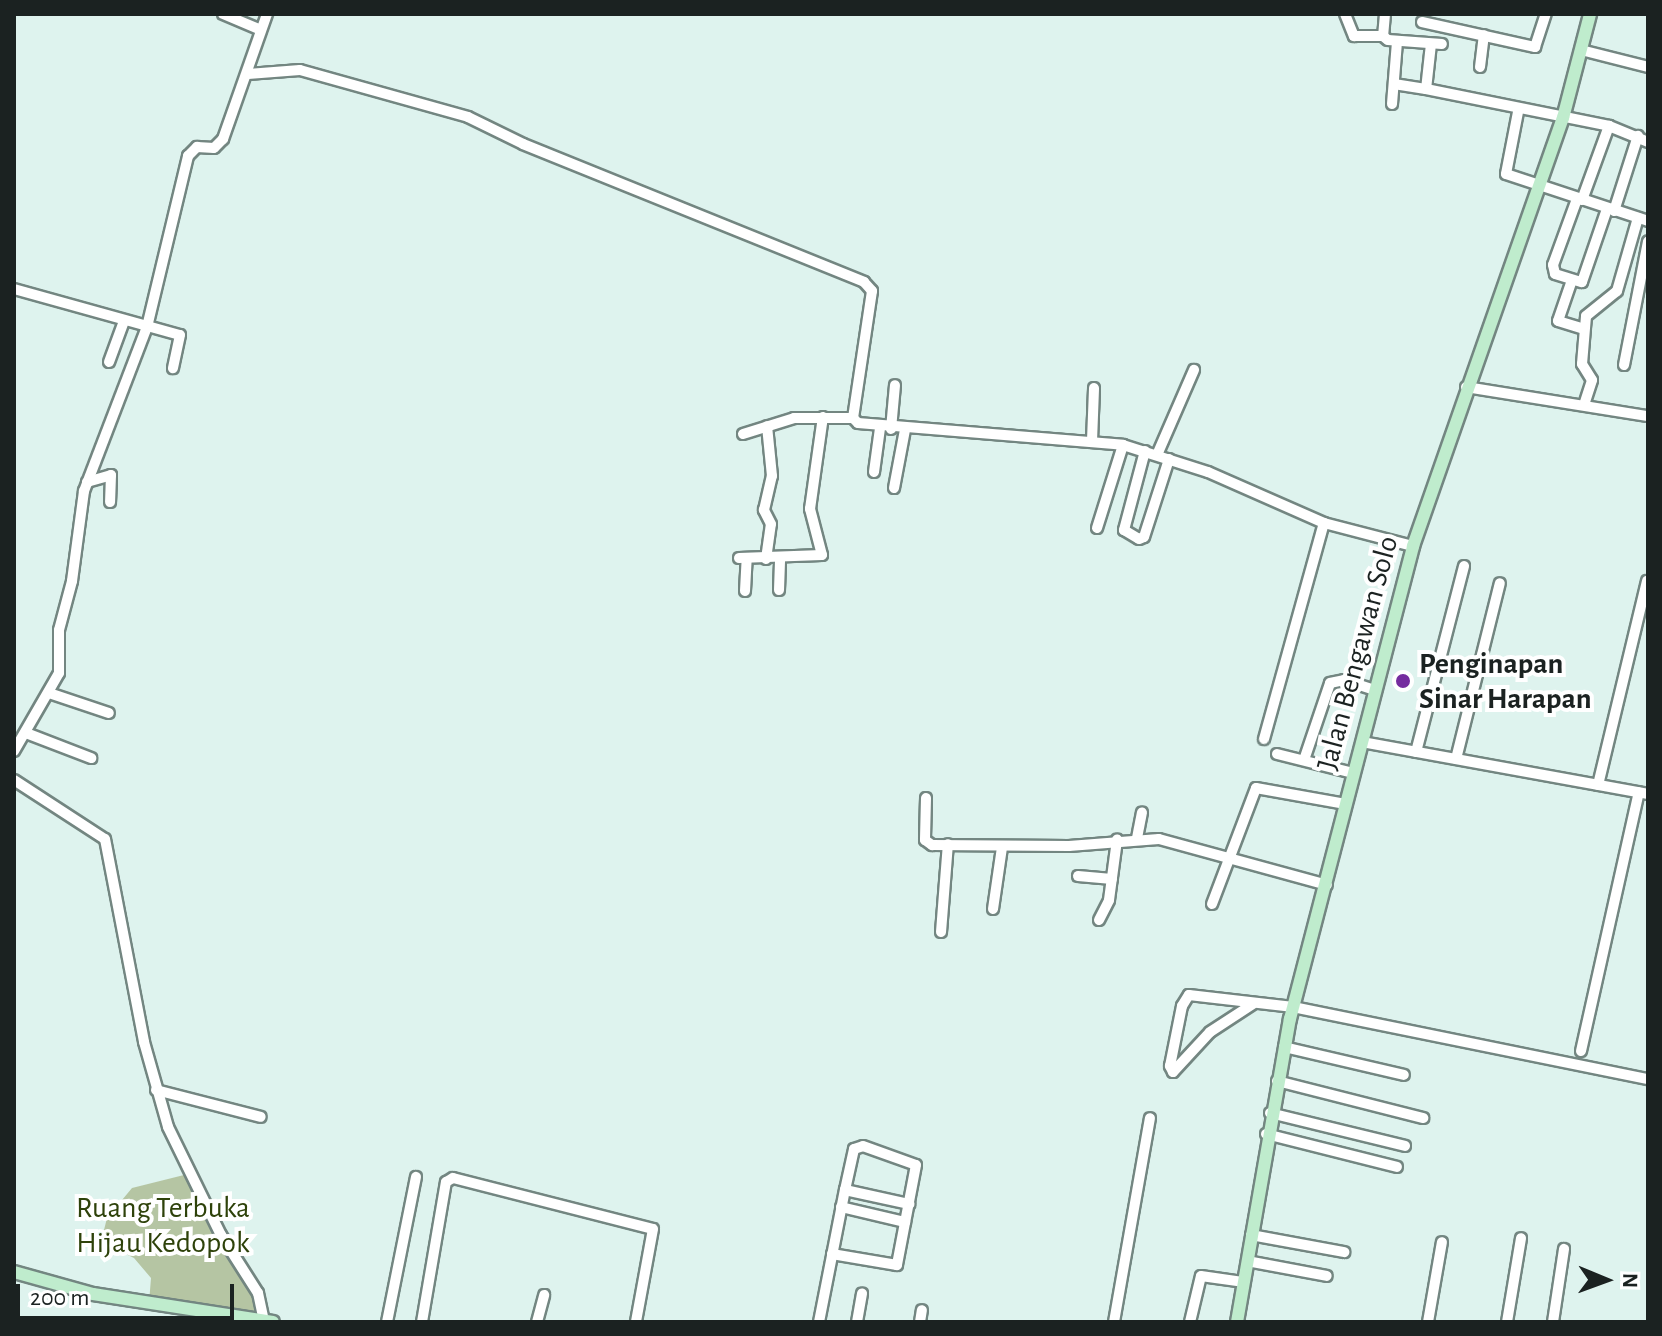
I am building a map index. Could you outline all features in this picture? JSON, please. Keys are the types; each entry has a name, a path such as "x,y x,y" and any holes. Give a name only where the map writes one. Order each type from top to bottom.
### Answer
{"main road":[{"name":"Jalan Bengawan Solo","path":"1237,1322 1266,1134 1293,1007 1413,546 1466,387 1563,118 1590,14"},
{"path":"14,1272 74,1290 207,1318 269,1321"}],"street":[{"path":"223,14 261,30"},
{"path":"14,751 49,693 62,663 59,630 72,581 87,482 147,327 188,156 197,147 219,145 248,74 267,14"},
{"path":"1345,14 1354,36 1383,36 1397,42 1437,44 1426,89"},
{"path":"1383,36 1385,14"},
{"path":"1422,22 1535,47 1546,14"},
{"path":"1480,67 1484,35"},
{"path":"1392,104 1397,42"},
{"path":"1581,50 1648,67"},
{"path":"248,74 300,70 468,117 523,144 864,282 872,291 853,418"},
{"path":"1394,84 1518,112 1609,126 1643,139 1610,210 1582,282 1552,271 1609,126"},
{"path":"1518,112 1504,171 1580,200 1645,219 1617,291 1589,311 1584,329 1582,364 1592,380 1584,405"},
{"path":"1624,365 1641,291 1648,241"},
{"path":"1572,280 1558,321 1584,329"},
{"path":"14,289 182,338 173,368"},
{"path":"1617,291 1641,291"},
{"path":"109,362 124,321"},
{"path":"1157,455 1194,370"},
{"path":"874,472 895,385"},
{"path":"1466,387 1648,416"},
{"path":"1092,441 1094,388"},
{"path":"745,591 743,558 813,559 823,552 810,509 823,417"},
{"path":"743,434 767,426 823,417 853,418 885,428 905,430 1123,445 1169,459 1324,523 1413,546"},
{"path":"766,559 771,524 764,510 772,476 767,426"},
{"path":"894,488 905,430"},
{"path":"1097,528 1123,445"},
{"path":"1145,451 1124,530 1139,539 1144,537 1169,459"},
{"path":"87,482 111,475 110,502"},
{"path":"1264,739 1324,523"},
{"path":"779,590 780,557"},
{"path":"1416,752 1464,566"},
{"path":"1598,785 1647,581"},
{"path":"1456,759 1500,583"},
{"path":"1304,760 1330,683 1338,679 1375,690"},
{"path":"49,693 109,713"},
{"path":"26,733 91,758"},
{"path":"1362,742 1643,793 1581,1051"},
{"path":"1277,754 1353,773"},
{"path":"14,780 105,839 156,1090 182,1161 251,1280 269,1321"},
{"path":"1212,904 1227,857 1259,786 1346,804"},
{"path":"926,798 926,843 1002,847 1159,839 1327,885"},
{"path":"1137,838 1142,812"},
{"path":"1099,920 1112,879 1117,840"},
{"path":"941,932 948,844"},
{"path":"993,909 1002,847"},
{"path":"1078,876 1112,879"},
{"path":"1253,1004 1210,1032 1170,1070 1186,997 1293,1007 1477,1048 1648,1079"},
{"path":"1284,1047 1404,1075"},
{"path":"1277,1081 1423,1118"},
{"path":"156,1090 261,1117"},
{"path":"1270,1113 1405,1146"},
{"path":"1114,1322 1150,1118"},
{"path":"1266,1134 1397,1167"},
{"path":"819,1322 832,1254 841,1207 854,1149 863,1146 918,1167 897,1265 832,1254"},
{"path":"387,1322 416,1177"},
{"path":"422,1322 449,1178 653,1229 636,1322"},
{"path":"845,1190 909,1204"},
{"path":"841,1207 905,1222"},
{"path":"1251,1235 1344,1252"},
{"path":"1507,1322 1521,1238"},
{"path":"1428,1322 1442,1242"},
{"path":"1553,1322 1564,1249"},
{"path":"1247,1261 1327,1276"},
{"path":"1190,1322 1201,1276 1243,1282"},
{"path":"857,1322 862,1293"},
{"path":"537,1322 544,1295"}],"green space":[{"name":"Ruang Terbuka Hijau Kedopok","path":"184,1175 252,1286 257,1305 253,1312 149,1303 151,1278 134,1258 101,1242 107,1218 132,1188"}],"place":[{"name":"Penginapan Sinar Harapan","path":"1403,681"}]}
